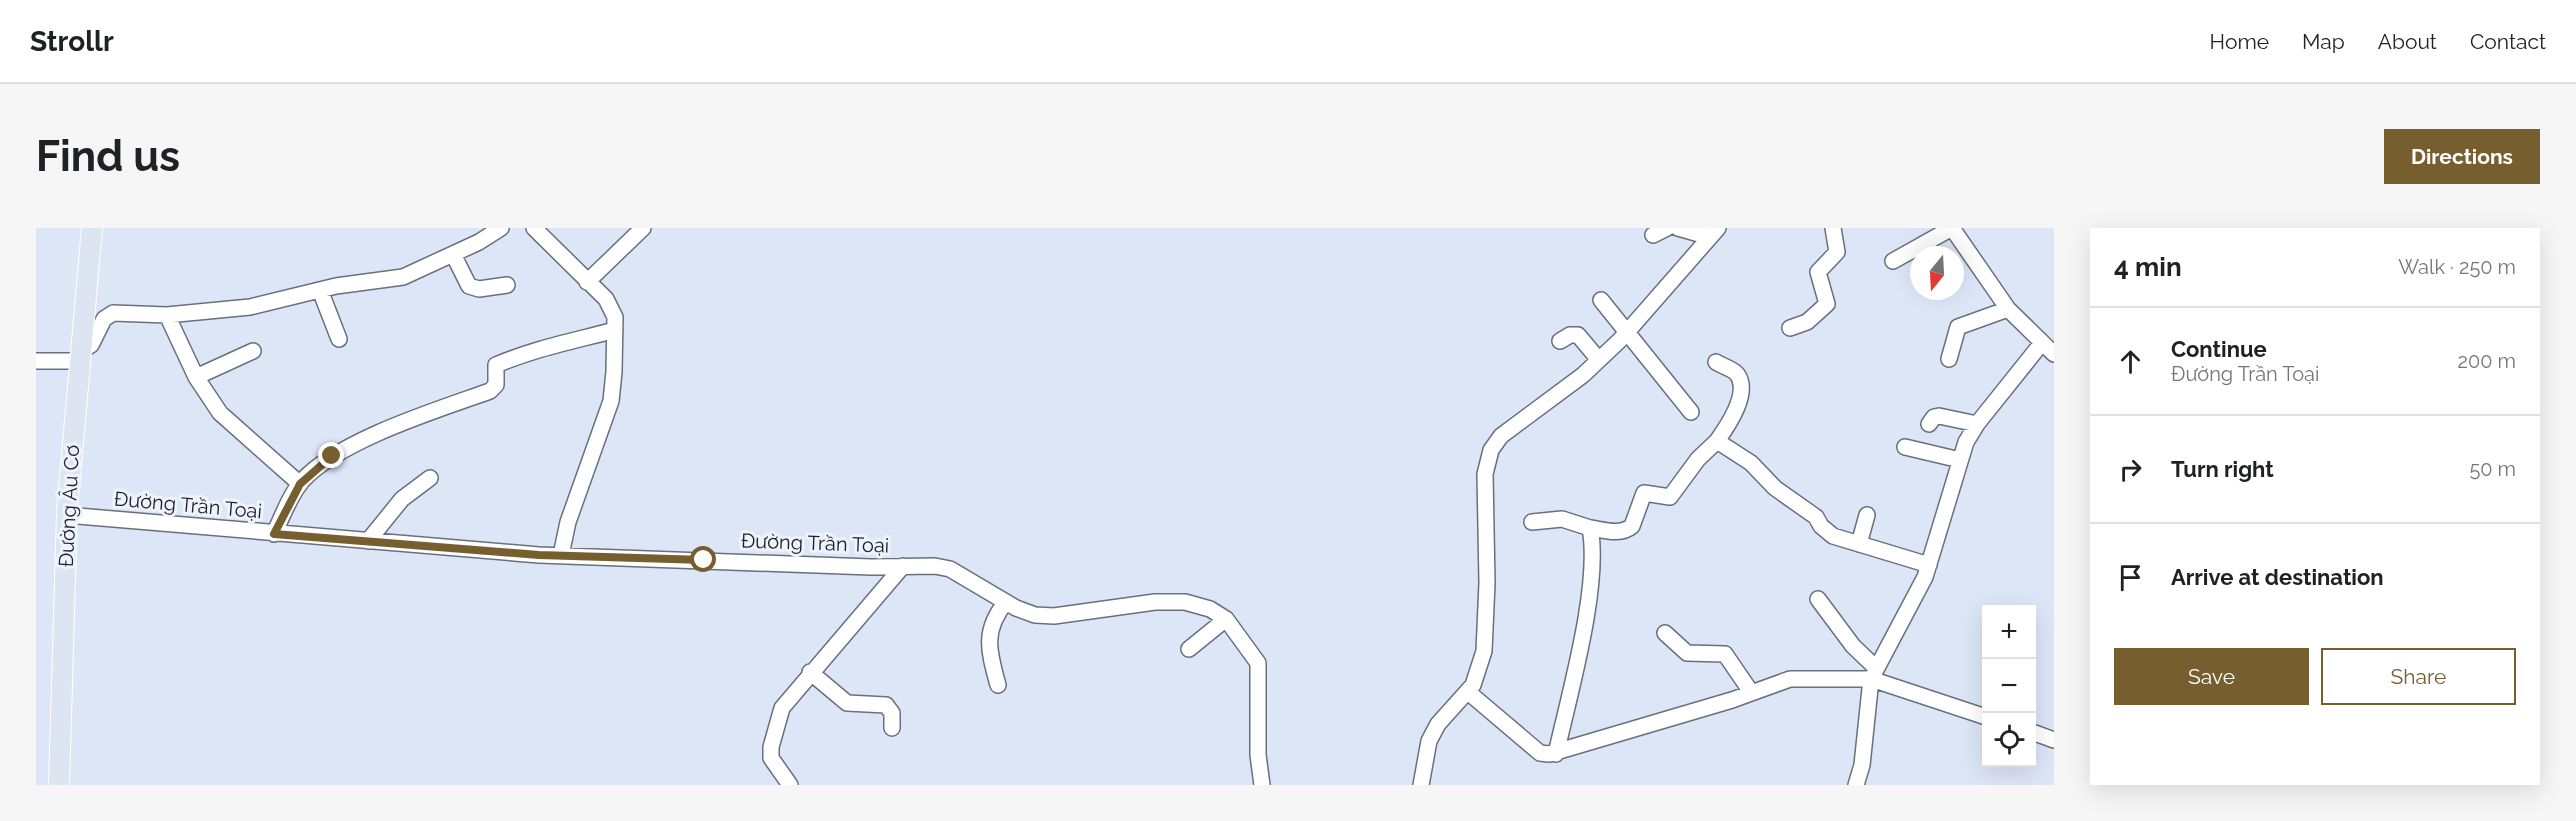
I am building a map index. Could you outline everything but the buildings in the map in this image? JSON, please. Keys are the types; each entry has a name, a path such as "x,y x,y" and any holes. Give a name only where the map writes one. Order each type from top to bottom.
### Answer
{"main road":[{"name":"Đường Âu Cơ","path":"59,785 66,514 92,228"}],"street":[{"path":"36,361 80,356 91,345 107,315 112,313 167,315 250,307 320,290 403,277 501,228"},
{"path":"534,228 612,306 615,330 611,401 568,522 561,555"},
{"path":"587,282 643,228"},
{"path":"1653,235 1667,228"},
{"path":"1678,228 1714,232"},
{"path":"1790,328 1807,322 1827,304 1818,272 1837,252 1833,228"},
{"path":"1893,261 1952,228 1957,246"},
{"path":"1421,785 1429,741 1438,724 1467,692 1477,677 1484,651 1487,583 1484,487 1491,450 1501,436 1546,405 1626,334 1714,232"},
{"path":"453,254 468,286 478,289 507,285"},
{"path":"1964,258 2008,309 2041,344 2054,354"},
{"path":"320,290 339,339"},
{"path":"1601,300 1626,334 1692,412"},
{"path":"1949,359 1958,327 2008,309"},
{"path":"167,315 196,377 220,413 300,484"},
{"path":"274,534 300,484 332,456 398,426 494,388 496,365 546,345 560,345 615,330"},
{"path":"1560,341 1570,335 1578,335 1599,360"},
{"path":"1856,785 1862,765 1873,673 1913,602 1929,565 1966,442 1977,424 2041,344"},
{"path":"196,377 253,351"},
{"path":"1532,522 1562,519 1590,528 1622,532 1632,526 1644,493 1670,497 1698,459 1717,441 1735,415 1740,386 1739,376 1716,362"},
{"path":"1929,424 1934,417 1939,416 1977,424"},
{"path":"1717,441 1751,463 1775,488 1816,517 1827,532 1929,565"},
{"path":"1905,447 1960,460"},
{"path":"368,541 402,499 430,478"},
{"name":"Đường Trần Toại","path":"66,514 274,534 561,555 950,569 1006,602 1035,615 1054,616 1155,602 1185,602 1210,609 1226,619 1258,663 1258,754 1262,785"},
{"path":"1859,544 1867,515"},
{"path":"1556,754 1586,608 1593,553 1590,528"},
{"path":"790,785 771,758 771,747 782,708 810,672 903,566"},
{"path":"1818,599 1873,673"},
{"path":"998,685 988,640 995,619 1006,602"},
{"path":"1189,649 1226,619"},
{"path":"1665,633 1687,653 1725,654 1751,692"},
{"path":"810,672 847,703 886,705 892,713 892,728"},
{"path":"1467,692 1540,753 1556,754 1790,680 1873,673 1982,715"},
{"path":"2036,734 2054,740"}],"route":[{"path":"332,456 300,484 274,534 539,555 704,560"}]}
